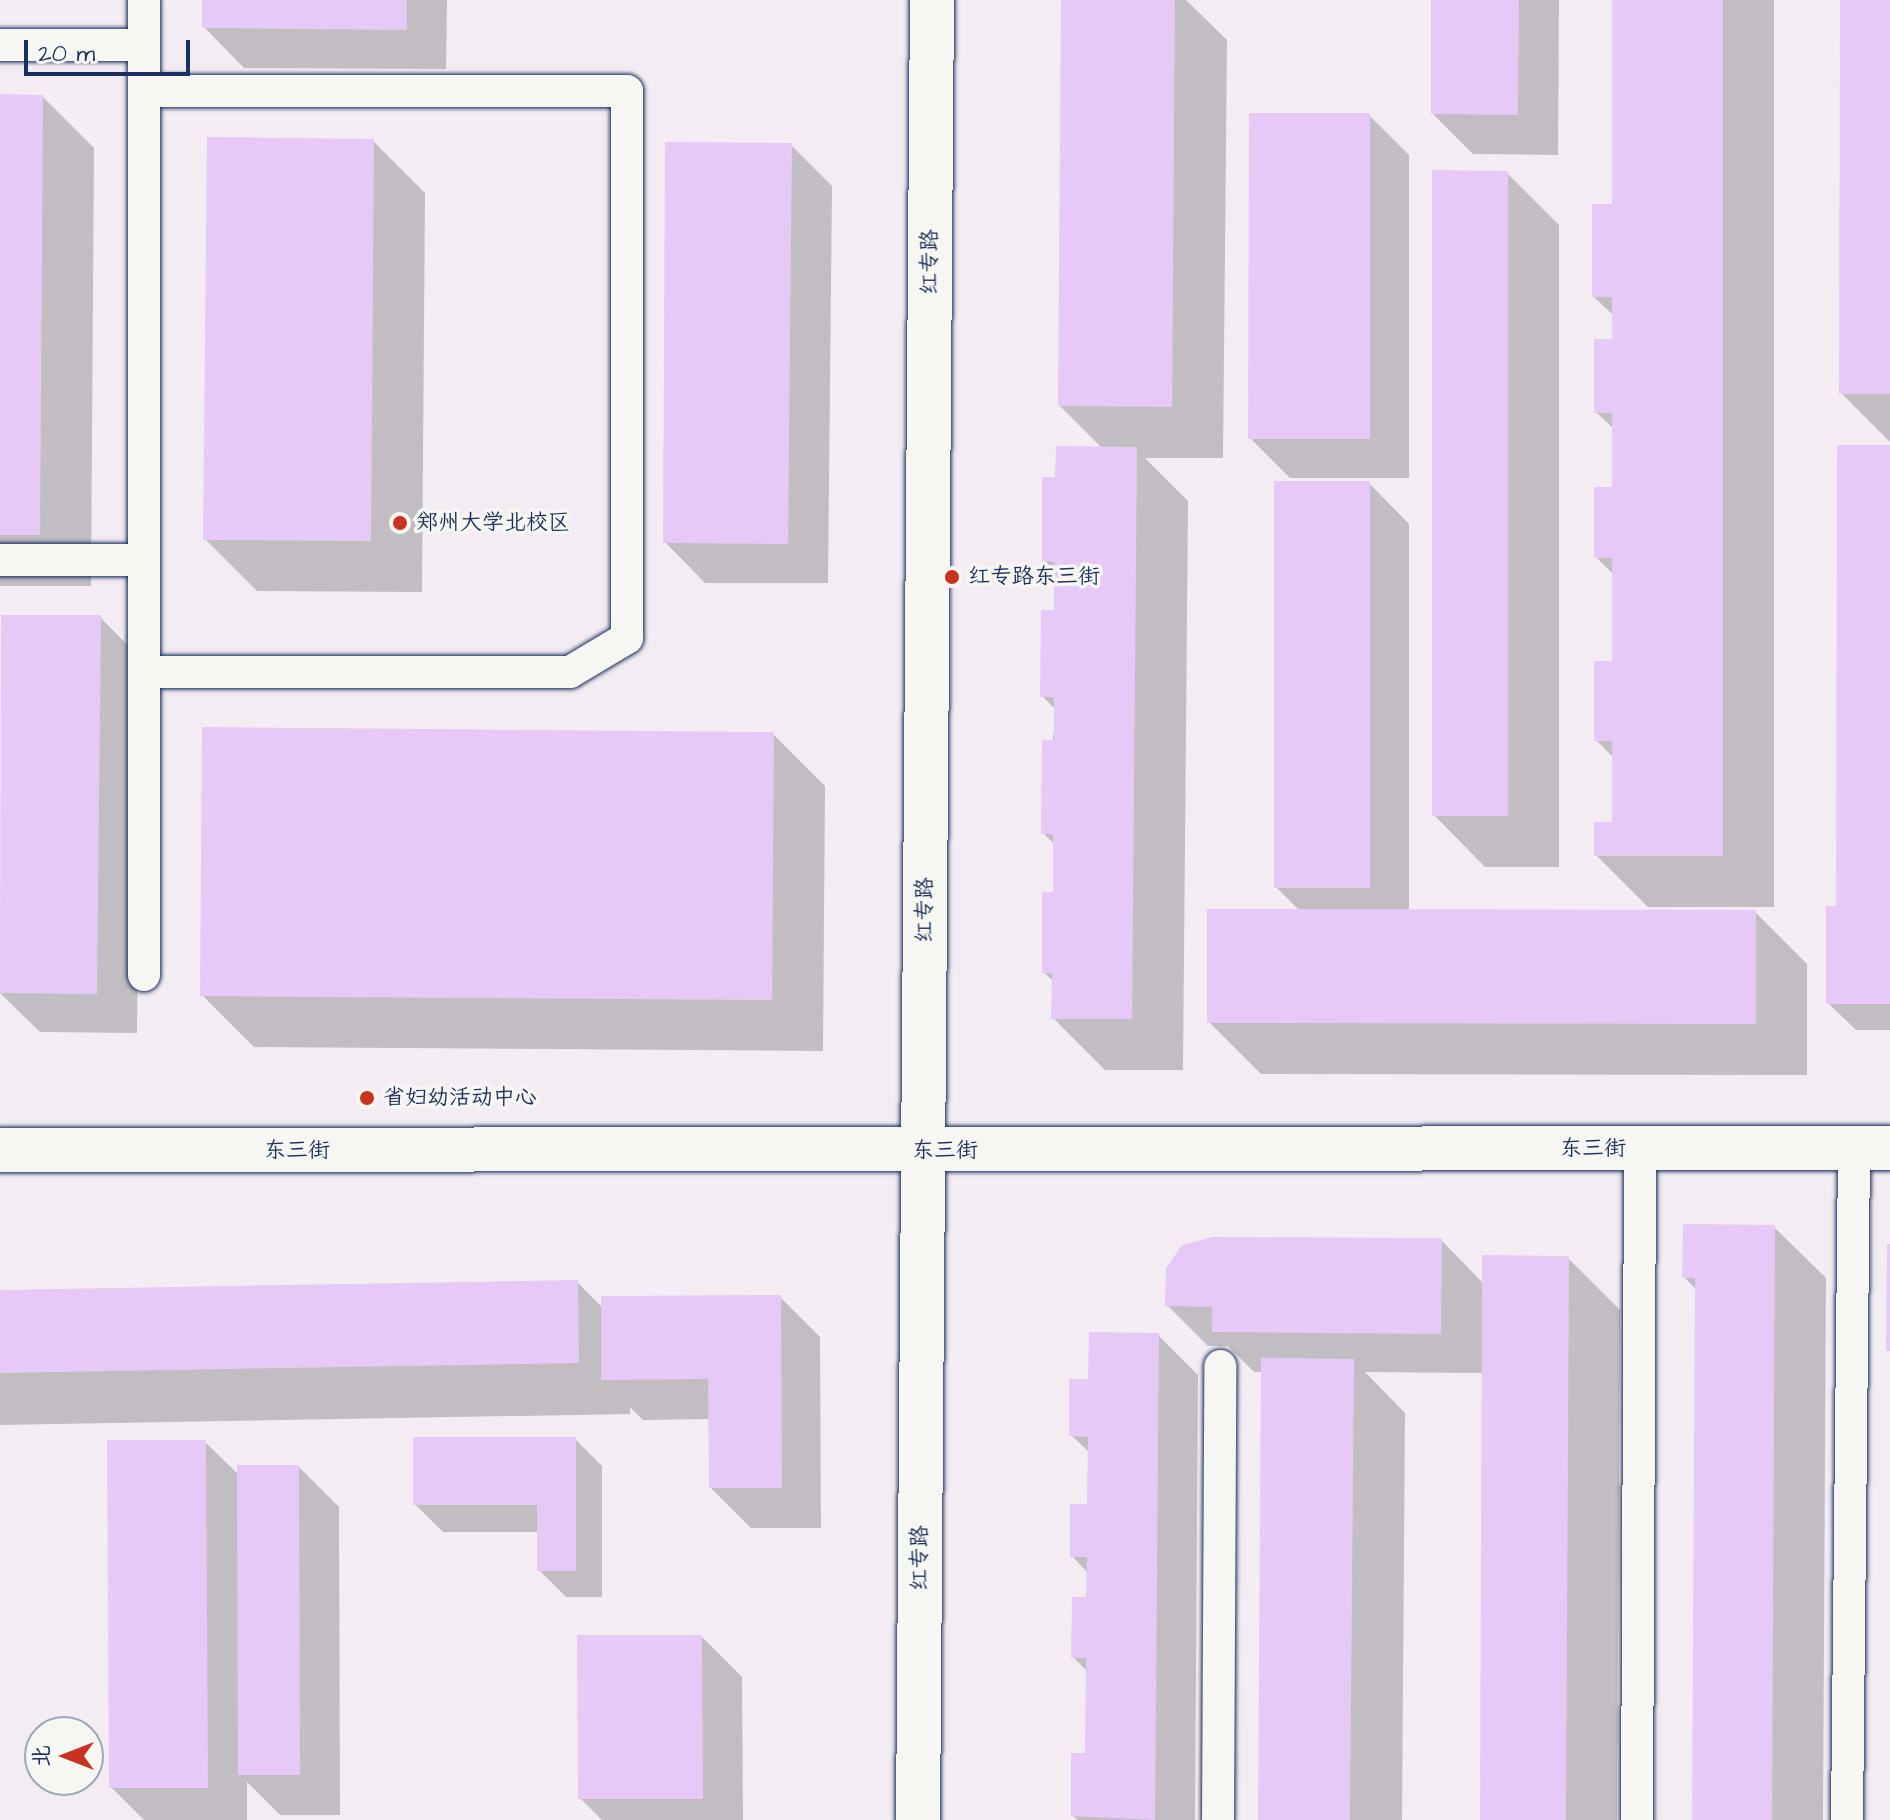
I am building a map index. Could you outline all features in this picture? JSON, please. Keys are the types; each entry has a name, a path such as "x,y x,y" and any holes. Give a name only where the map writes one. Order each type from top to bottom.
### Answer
{"street":[{"name":"红专路","path":"918,1820 932,0"},
{"name":"东三街","path":"0,1150 1872,1148"}],"lane":[{"path":"144,0 144,975"},
{"path":"0,45 144,45"},
{"path":"144,91 627,91 627,638 570,672 144,672"},
{"path":"0,560 144,560"},
{"path":"1847,1820 1872,1148"},
{"path":"1637,1820 1640,1149"},
{"path":"1218,1820 1220,1366"}],"building":[{"path":"202,0 407,0 407,30 202,28"},
{"path":"1061,0 1175,0 1172,407 1058,406"},
{"path":"1431,0 1519,0 1518,115 1431,114"},
{"path":"1612,0 1723,0 1723,856 1594,856 1594,822 1612,822 1612,741 1594,741 1594,661 1612,661 1612,558 1594,558 1594,487 1612,487 1612,413 1594,413 1594,339 1612,339 1612,297 1592,297 1592,204 1612,204"},
{"path":"1840,0 1890,0 1890,394 1839,394"},
{"path":"0,94 43,95 40,535 0,535"},
{"path":"1249,113 1370,113 1370,439 1248,439"},
{"path":"207,137 374,139 371,541 203,540"},
{"path":"665,142 792,143 788,544 663,543"},
{"path":"1432,170 1508,171 1508,816 1432,816"},
{"path":"1837,445 1890,445 1890,1004 1826,1004 1826,906 1836,906"},
{"path":"1056,446 1137,447 1132,1019 1051,1019 1052,973 1042,973 1042,892 1053,892 1053,834 1041,834 1042,740 1054,740 1054,697 1040,697 1041,610 1054,610 1054,562 1042,561 1042,477 1055,477"},
{"path":"1274,481 1370,481 1370,888 1274,888"},
{"path":"1,615 101,615 97,994 0,993"},
{"path":"202,727 774,732 772,1000 200,996"},
{"path":"1207,909 1756,910 1756,1024 1207,1023"},
{"path":"1683,1224 1775,1225 1772,1820 1692,1820 1695,1278 1682,1278"},
{"path":"1213,1237 1442,1238 1441,1334 1212,1332 1212,1307 1165,1306 1166,1268 1182,1245"},
{"path":"1887,1244 1890,1244 1890,1351 1886,1351"},
{"path":"1482,1255 1569,1256 1566,1820 1480,1820"},
{"path":"578,1280 579,1363 0,1373 0,1290"},
{"path":"781,1295 782,1488 709,1488 708,1379 601,1380 601,1296"},
{"path":"1089,1332 1159,1333 1155,1820 1071,1816 1071,1753 1085,1753 1086,1658 1071,1658 1072,1597 1086,1597 1087,1557 1070,1557 1070,1504 1087,1504 1088,1437 1069,1436 1069,1379 1088,1379"},
{"path":"1261,1358 1354,1359 1350,1820 1258,1820"},
{"path":"413,1437 576,1437 576,1571 537,1571 537,1505 413,1505"},
{"path":"107,1440 206,1440 208,1788 109,1788"},
{"path":"237,1465 299,1465 300,1775 238,1775"},
{"path":"577,1635 702,1635 703,1799 578,1799"}],"place":[{"name":"郑州大学北校区","path":"400,523"},
{"name":"红专路东三街","path":"952,577"},
{"name":"省妇幼活动中心","path":"367,1098"}]}
